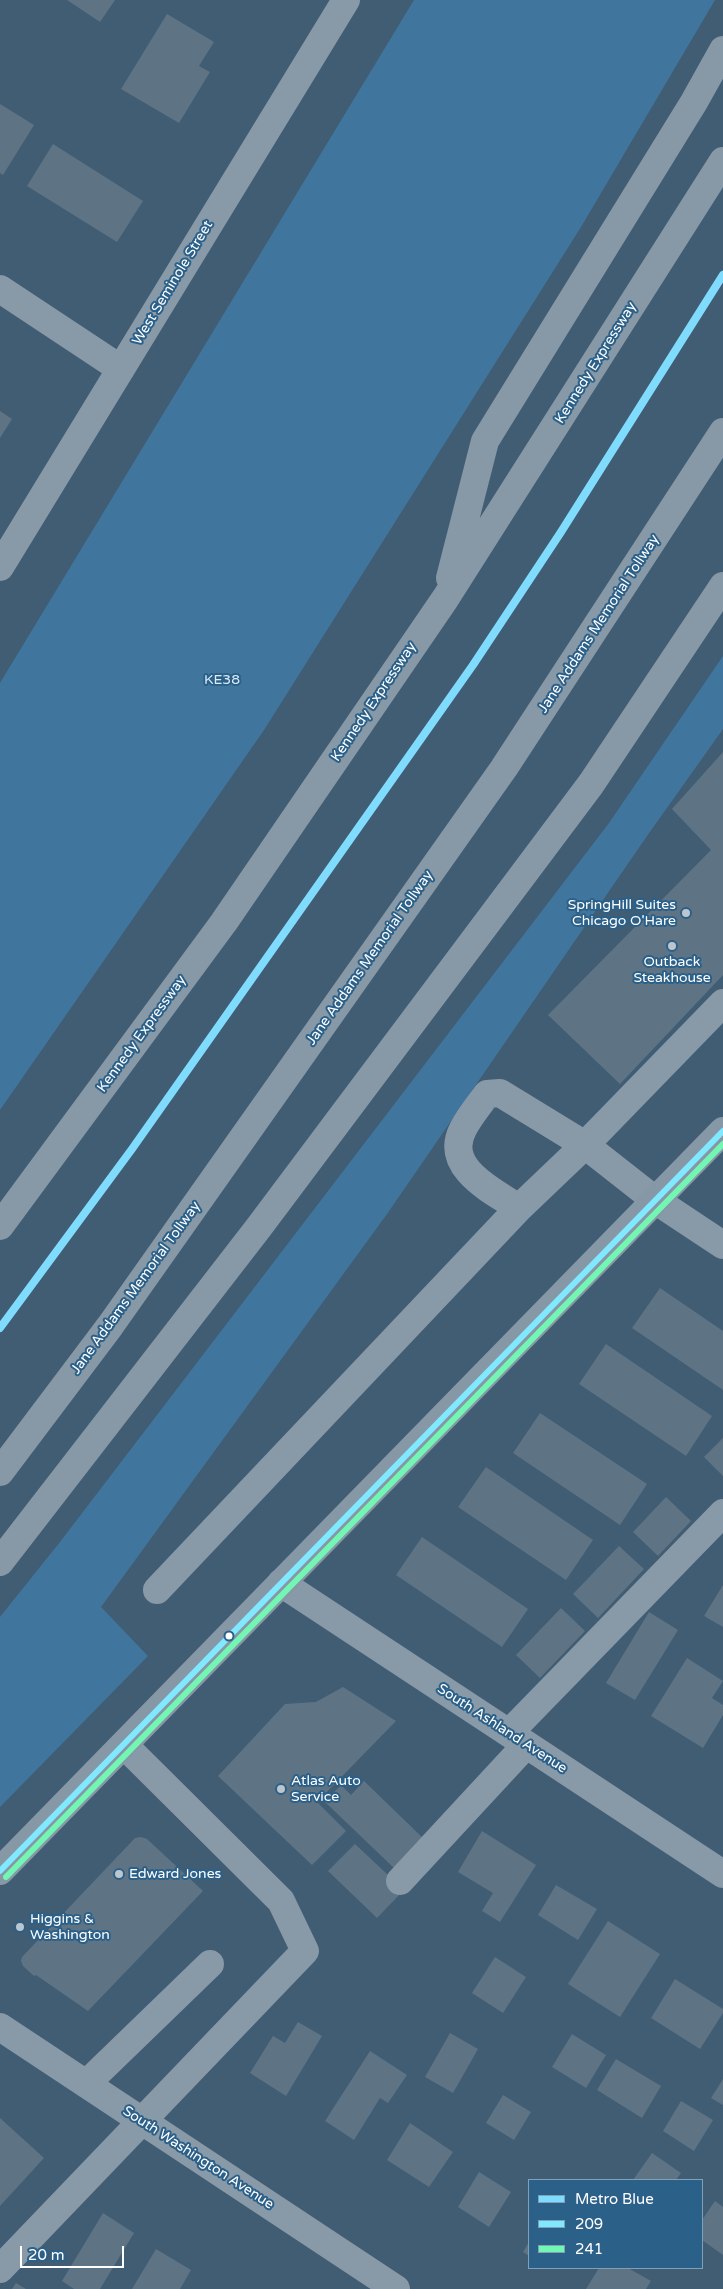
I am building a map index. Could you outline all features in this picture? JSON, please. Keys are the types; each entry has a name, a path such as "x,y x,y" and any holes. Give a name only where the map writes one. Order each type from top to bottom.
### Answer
{"highway":[{"path":"445,599 484,441 694,102 723,50"},
{"name":"Kennedy Expressway","path":"0,1226 224,922 445,599 592,371 723,161"},
{"name":"Jane Addams Memorial Tollway","path":"0,1472 116,1318 504,768 723,432"},
{"path":"0,1562 259,1227 591,784 723,586"}],"main road":[{"path":"0,1871 723,1130"}],"street":[{"name":"West Seminole Street","path":"0,567 121,369 339,3"},
{"path":"0,289 121,369"},
{"path":"157,1590 519,1208 585,1146 723,1004"},
{"path":"519,1208 471,1176 463,1164 458,1149 462,1130 487,1094 500,1093 585,1146 655,1200 723,1245"},
{"path":"400,1881 518,1739 723,1513"},
{"name":"South Ashland Avenue","path":"281,1583 723,1874"},
{"path":"0,2269 305,1951 281,1901 124,1745"},
{"path":"86,2084 210,1964"},
{"name":"South Washington Avenue","path":"0,2027 396,2289"}],"green space":[{"name":"KE38","path":"414,0 715,0 581,227 264,730 0,1110 0,683"},
{"path":"723,656 723,729 647,836 387,1214 101,1607 148,1656 0,1807 0,1617 60,1542 609,823"}],"building":[{"path":"67,0 115,0 100,22"},
{"path":"167,14 214,42 199,66 210,72 179,123 121,89"},
{"path":"0,104 34,125 3,175 0,173"},
{"path":"53,144 143,201 117,242 27,186"},
{"path":"0,411 12,419 0,438"},
{"name":"SpringHill Suites Chicago O'Hare","path":"723,752 723,975 620,1084 548,1015 711,850 672,809"},
{"path":"660,1288 723,1331 723,1390 632,1328"},
{"path":"606,1344 712,1416 686,1456 579,1384"},
{"path":"540,1413 647,1484 620,1525 513,1453"},
{"path":"723,1438 723,1476 704,1457"},
{"path":"486,1467 593,1540 566,1580 458,1507"},
{"path":"666,1497 691,1521 658,1556 633,1532"},
{"path":"422,1537 528,1609 502,1647 396,1575"},
{"path":"619,1546 644,1569 598,1618 573,1594"},
{"path":"723,1585 723,1627 704,1616"},
{"path":"561,1608 585,1631 540,1678 516,1655"},
{"path":"649,1612 678,1630 635,1700 606,1683"},
{"path":"687,1658 723,1681 712,1698 723,1705 723,1715 703,1748 651,1716"},
{"name":"Atlas Auto Service","path":"343,1687 396,1721 317,1802 346,1831 312,1865 218,1776 285,1704 316,1702"},
{"path":"364,1781 424,1839 395,1869 325,1802 341,1785 351,1795"},
{"path":"482,1831 536,1865 500,1922 482,1911 493,1893 458,1872"},
{"path":"135,1838 147,1839 203,1891 88,2011 36,1975 34,1976 23,1966 22,1957"},
{"path":"355,1844 404,1890 377,1918 328,1871"},
{"path":"556,1885 597,1909 578,1940 538,1915"},
{"path":"608,1921 660,1954 620,2017 568,1984"},
{"path":"495,1957 526,1977 503,2013 472,1993"},
{"path":"675,1979 723,2009 723,2013 700,2049 651,2018"},
{"path":"298,2022 322,2036 286,2096 250,2073 273,2036 285,2043"},
{"path":"450,2033 478,2049 453,2093 425,2077"},
{"path":"572,2034 606,2055 586,2088 552,2067"},
{"path":"370,2051 407,2075 388,2103 380,2098 354,2140 325,2121"},
{"path":"616,2059 661,2086 642,2118 597,2090"},
{"path":"723,2079 723,2105 711,2098"},
{"path":"503,2095 531,2112 514,2140 486,2123"},
{"path":"681,2101 713,2120 694,2151 663,2131"},
{"path":"0,2118 44,2158 0,2206"},
{"path":"410,2123 453,2152 429,2187 387,2160"},
{"path":"652,2153 681,2173 677,2179 634,2179"},
{"path":"479,2172 511,2192 489,2227 458,2207"},
{"path":"715,2201 723,2207 723,2255 703,2241 703,2219"},
{"path":"103,2213 134,2233 100,2289 74,2289 62,2281"},
{"path":"528,2244 528,2255 523,2252"},
{"path":"156,2249 191,2270 180,2289 132,2289"},
{"path":"598,2269 630,2269 651,2281 646,2289 586,2289"},
{"path":"16,2283 26,2289 12,2289"}],"metro line":[{"name":"Blue","path":"0,1328 132,1149 473,665 561,532 723,275"}],"transit line":[{"name":"209","path":"0,1871 723,1131"},
{"name":"241","path":"6,1877 723,1144"}],"place":[{"name":"SpringHill Suites Chicago O'Hare","path":"686,913"},
{"name":"Outback Steakhouse","path":"672,946"},
{"name":"Atlas Auto Service","path":"281,1789"},
{"name":"Edward Jones","path":"119,1874"},
{"name":"Higgins & Washington","path":"20,1927"}]}
